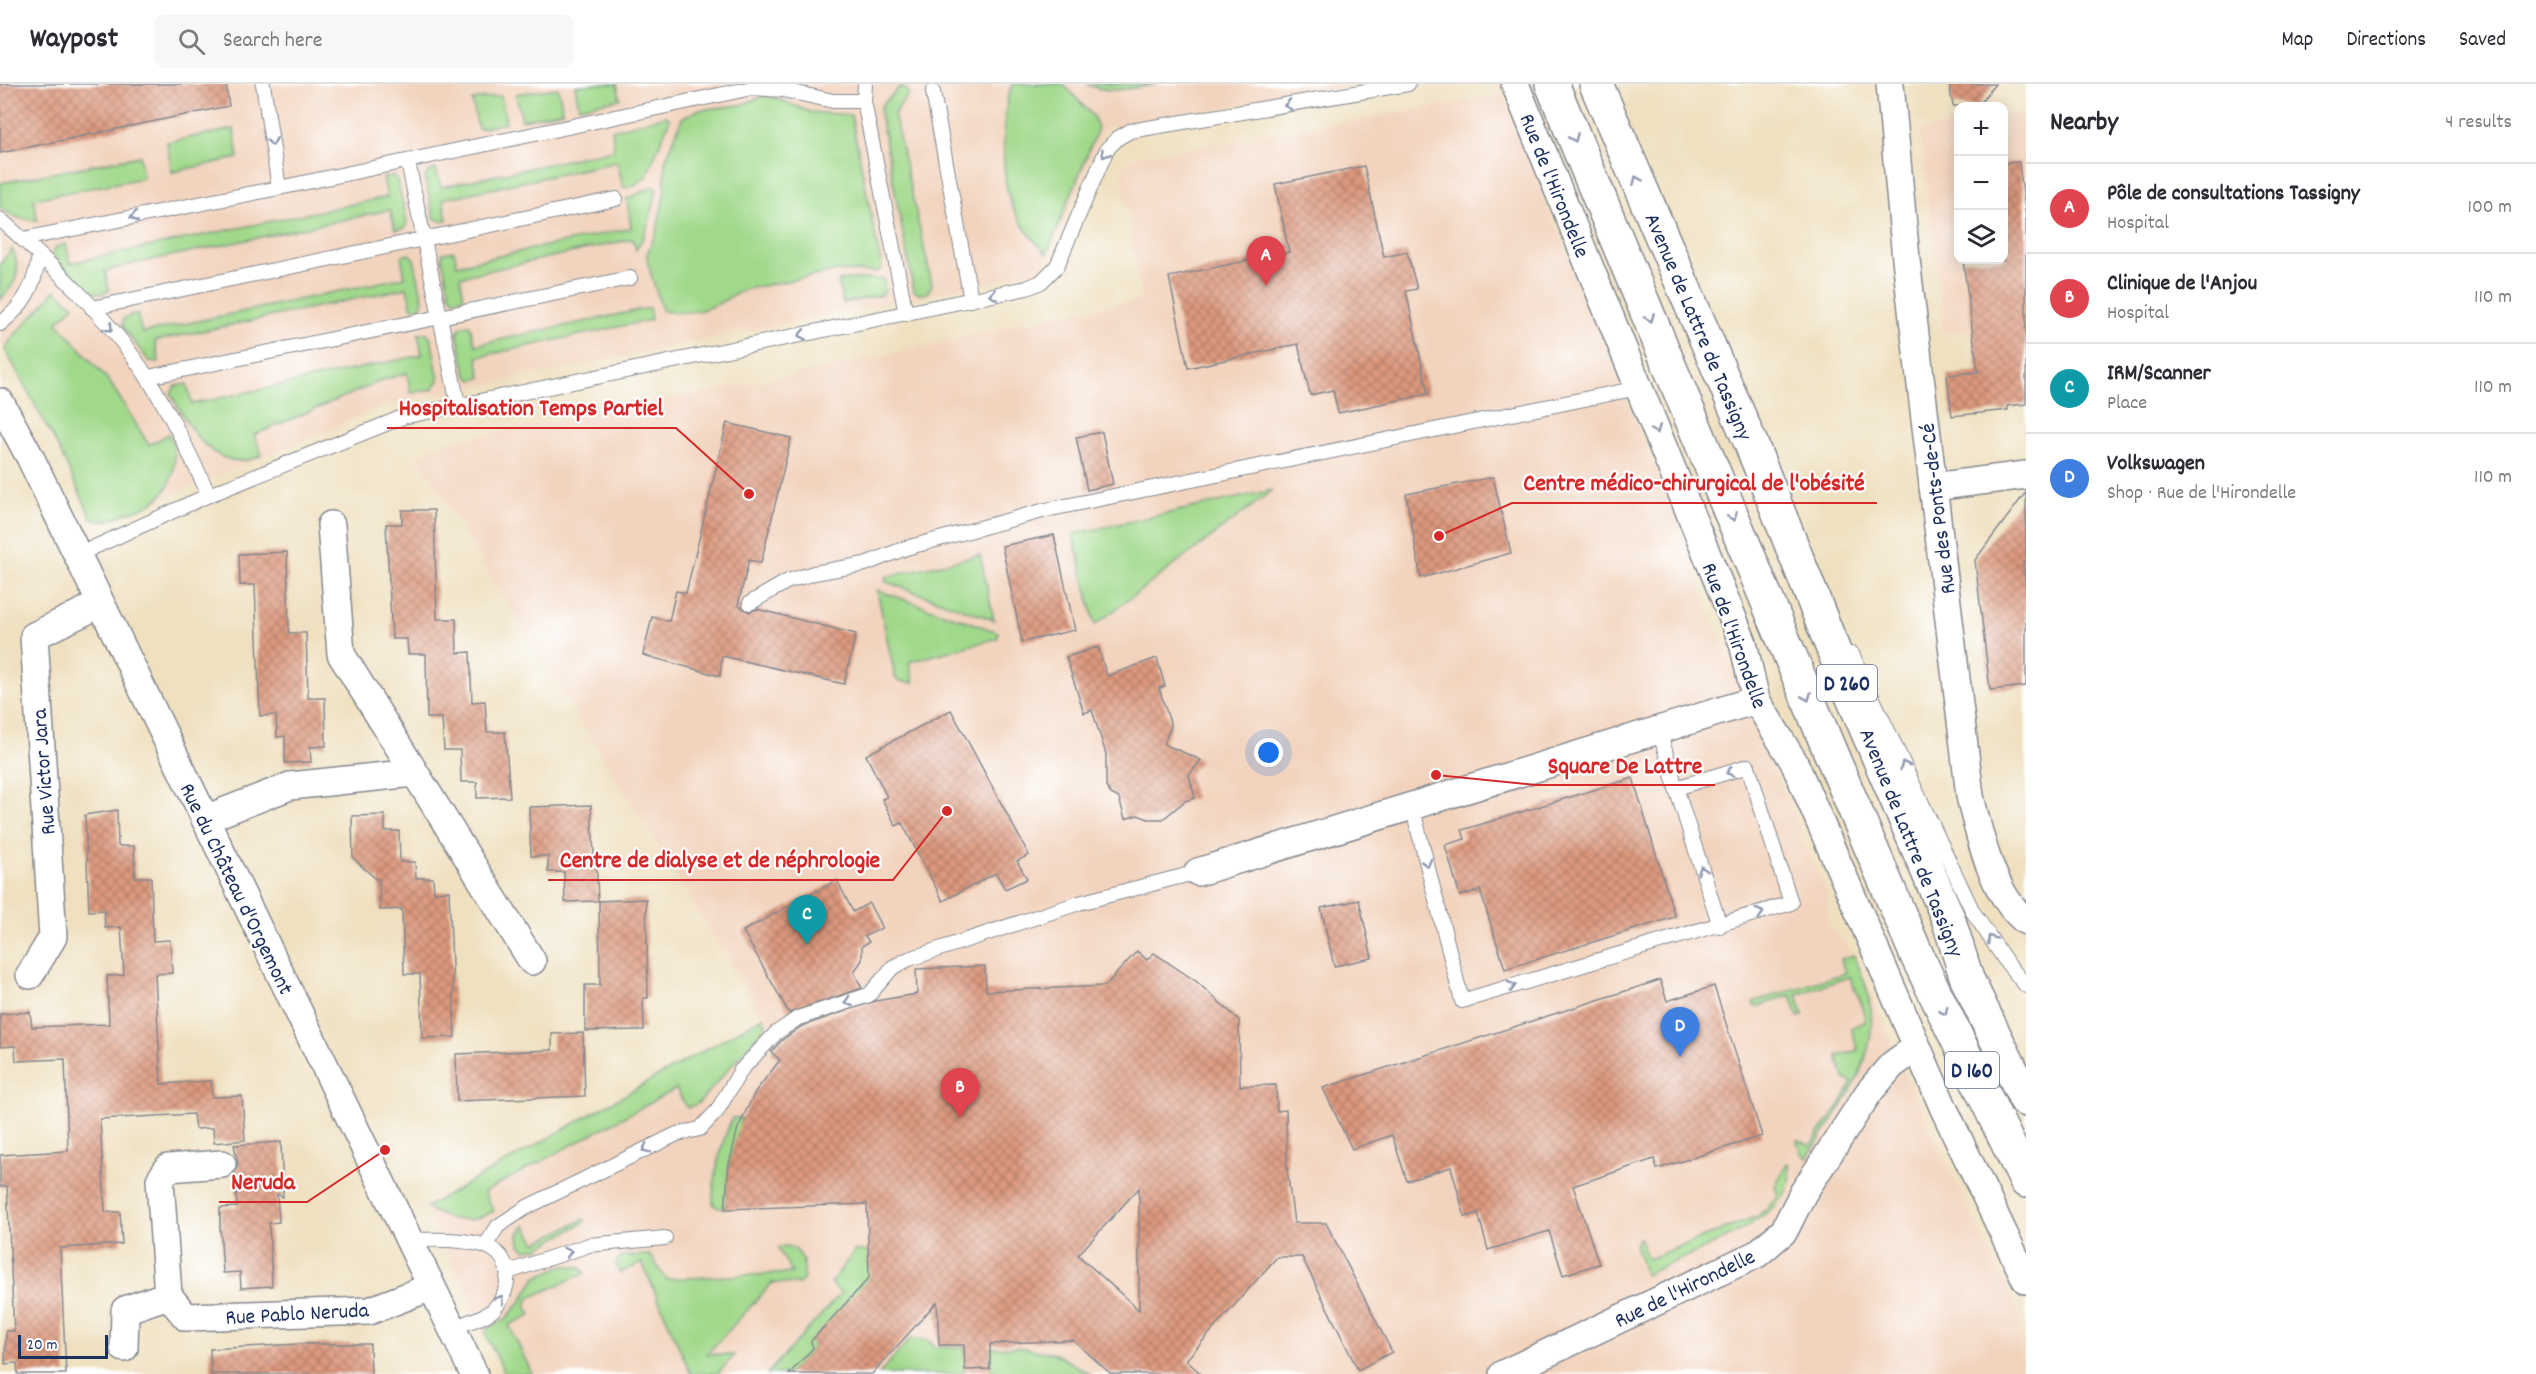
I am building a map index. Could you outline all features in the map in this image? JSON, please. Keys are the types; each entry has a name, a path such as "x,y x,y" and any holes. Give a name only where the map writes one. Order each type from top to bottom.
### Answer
{"main road":[{"name":"Avenue de Lattre de Tassigny","path":"1552,84 1918,958"},
{"name":"Avenue de Lattre de Tassigny","path":"1596,84 1752,446 1847,684 1948,918 1967,979 2026,1100"},
{"name":"D 260","path":"1948,918 1983,973 2026,1062"},
{"name":"D 160","path":"1918,958 2026,1181"}],"street":[{"name":"Rue de l'Hirondelle","path":"1515,84 1743,643 1756,700 1794,762 1944,1109 2026,1280"},
{"name":"Rue des Ponts-de-Cé","path":"1890,84 1906,259 1970,796 1981,845 1994,877 2018,915 2026,921"},
{"name":"Rue du Château d'Orgemont","path":"0,402 30,457 474,1374"},
{"path":"1934,487 2026,475"},
{"path":"331,525 341,654 532,961"},
{"name":"Rue Victor Jara","path":"30,975 52,937 34,636 100,604"},
{"path":"1198,872 1756,700"},
{"path":"205,819 290,786 414,773"},
{"name":"Rue de l'Hirondelle","path":"1503,1374 1757,1254 1766,1247 1784,1231 1803,1193 1869,1092 1892,1065 1917,1047"},
{"path":"124,1348 125,1310 168,1295 160,1180 168,1168 222,1164"},
{"name":"Rue Pablo Neruda","path":"168,1295 186,1317 232,1316 369,1311 431,1287"}],"lane":[{"path":"263,84 279,188"},
{"path":"865,84 864,101 906,314"},
{"path":"77,555 209,495 403,417 1028,288 1050,275 1062,257 1107,149 1118,138 1130,131 1378,87 1408,84"},
{"path":"23,239 408,162 752,88 783,90 833,101 864,101"},
{"path":"933,92 971,300"},
{"path":"408,162 458,404"},
{"path":"92,308 616,199"},
{"path":"0,219 23,239 120,339 148,377 182,438 209,495"},
{"path":"0,324 12,315 27,294 37,272 39,256"},
{"path":"148,377 630,278"},
{"path":"750,603 788,581 814,573 865,564 906,548 1046,510 1638,388"},
{"path":"1752,446 1973,912 2007,963 2026,986"},
{"path":"1659,730 1720,926"},
{"path":"1412,806 1462,1001 1791,903 1748,766 1676,788"},
{"path":"485,1246 498,1226 527,1207 677,1134 700,1129 717,1111 741,1070 776,1033 798,1018 869,994 893,967 940,947 1010,924 1198,872"},
{"path":"508,1272 589,1245 664,1238"},
{"path":"409,1240 453,1239 485,1246 500,1253 508,1272 508,1287 493,1310 452,1328"}],"shaded area":[{"path":"0,84 1362,84 1105,128 1043,271 386,405 141,508 101,521 94,520 89,513 60,451 0,342"},
{"path":"1503,95 1684,538 1717,632 1826,892 1829,925 1854,955 1922,1111 2018,1311 2022,1337 2020,1374 505,1374 426,1207 763,1017 417,456 448,442 844,365 1036,320 1141,299 1121,169 1135,157"},
{"path":"2026,113 2026,324 1944,334 1920,131 1954,124 1954,264 2008,264 2008,115"}],"green space":[{"path":"617,84 620,99 579,107 575,86"},
{"path":"1012,84 1063,84 1093,116 1098,128 1047,254 1016,214 1007,188 1004,157 1005,123"},
{"path":"1086,84 1156,84 1112,90"},
{"path":"901,86 909,93 894,114 932,284 928,292 923,294 914,291 880,113 881,106"},
{"path":"558,88 563,111 522,120 516,94"},
{"path":"501,96 506,123 478,129 472,100"},
{"path":"764,96 774,97 810,112 851,115 882,269 877,272 838,271 747,289 717,304 694,311 681,313 662,310 647,254 657,231 665,190 665,162 682,118 698,110 741,105"},
{"path":"666,116 670,119 646,177 630,188 623,187 617,162 443,199 447,220 441,221 434,218 425,179 428,172 436,169 441,187 614,150 612,130"},
{"path":"234,129 238,158 172,172 167,142"},
{"path":"140,156 143,178 34,199 37,220 17,217 0,207 0,183"},
{"path":"393,176 397,179 407,221 405,228 395,230 390,210 137,263 105,271 109,291 101,294 89,291 52,255 56,247 66,244 70,263 387,197 383,178"},
{"path":"652,187 656,188 656,192 651,215 644,236 636,250 633,239 460,277 464,298 454,299 450,295 442,259 443,253 454,251 457,265 631,228 627,199"},
{"path":"12,249 17,264 16,277 0,300 0,264"},
{"path":"409,254 414,259 423,300 421,307 412,308 407,288 397,290 155,341 159,362 149,361 122,326 124,318 137,313 142,333 405,277 401,256"},
{"path":"884,279 885,291 882,295 843,303 838,281"},
{"path":"55,290 74,306 57,322 109,381 149,445 169,434 172,443 175,461 171,480 166,489 147,506 109,520 100,521 91,517 60,451 5,349"},
{"path":"649,308 651,320 477,357 481,378 472,380 466,374 457,333 462,326 470,325 475,345"},
{"path":"427,333 431,338 439,380 433,389 411,393 407,373 386,379 254,435 262,455 245,460 230,460 217,455 206,446 186,421 171,394 175,386 187,384 192,404 422,355 418,334"},
{"path":"1273,490 1095,625 1073,534"},
{"path":"980,555 994,620 886,582 885,577"},
{"path":"877,590 998,632 998,638 909,662 914,683 899,681 895,677"},
{"path":"1854,955 1864,979 1872,1017 1865,1061 1845,1101 1807,1158 1801,1153 1798,1139 1810,1146 1840,1105 1852,1083 1844,1078 1837,1056 1858,1050 1851,1028 1865,1022 1864,1010 1850,977 1797,994 1803,1015 1798,1017 1791,995 1755,1007 1753,1002 1845,973 1841,959"},
{"path":"763,1017 766,1026 699,1103 687,1108 676,1089 484,1192 494,1211 485,1215 468,1220 451,1219 426,1207"},
{"path":"732,1118 742,1118 729,1164 725,1209 713,1204 713,1193 718,1160"},
{"path":"1787,1163 1789,1164 1789,1183 1782,1197 1768,1211 1750,1225 1728,1237 1645,1275 1635,1244 1639,1238 1648,1259 1758,1216 1778,1197 1775,1186"},
{"path":"584,1219 585,1222 539,1248 526,1250 520,1245 519,1234 525,1225 536,1243"},
{"path":"784,1246 795,1249 799,1253 804,1267 804,1279 799,1284 772,1283 707,1354 735,1355 717,1374 691,1374 642,1263 619,1273 616,1263 621,1256 650,1255 666,1279 792,1273 778,1248"},
{"path":"855,1250 897,1256 811,1341 813,1348 789,1374 767,1374 841,1293 831,1283"},
{"path":"563,1265 580,1267 585,1273 529,1298 526,1306 531,1315 509,1325 532,1374 505,1374 485,1333 487,1329 506,1319 522,1300 536,1277"},
{"path":"911,1338 929,1341 935,1347 964,1347 965,1370 961,1374 879,1374"},
{"path":"1018,1347 1056,1354 1090,1374 1001,1374 990,1369 990,1348"}],"building":[{"path":"0,84 226,84 229,106 0,153"},
{"path":"1949,84 1995,84 1981,102 1954,102 1953,106"},
{"path":"2019,162 2026,219 2026,404 2007,406 2008,410 1952,416 1947,375 1978,372 1964,264 2008,264 2008,163"},
{"path":"1364,166 1384,257 1407,252 1417,289 1406,291 1428,394 1338,413 1333,390 1310,395 1298,344 1188,368 1169,277 1289,252 1275,184"},
{"path":"727,423 791,438 761,563 749,560 738,605 749,612 757,609 856,634 844,684 722,656 720,676 643,655 652,617 669,621 676,591 686,593"},
{"path":"1102,432 1113,484 1087,490 1076,437"},
{"path":"1493,477 1511,553 1421,578 1406,494"},
{"path":"2026,492 2026,560 2023,562 2026,591 2026,686 1990,690 1975,560"},
{"path":"402,510 434,510 437,619 456,619 457,653 470,652 472,702 485,701 487,732 505,732 510,797 477,798 477,782 461,782 460,750 444,750 442,718 427,718 426,654 408,654 407,639 392,639 386,524 402,524"},
{"path":"1054,535 1075,630 1022,642 1002,546"},
{"path":"287,552 289,633 306,633 308,698 325,698 326,746 310,747 311,762 285,763 285,736 277,737 276,715 260,716 255,585 240,585 239,554"},
{"path":"1098,647 1107,676 1157,658 1165,686 1159,688 1171,726 1164,744 1201,760 1189,775 1195,798 1185,801 1163,819 1148,819 1138,815 1125,819 1119,798 1111,794 1106,787 1106,754 1092,710 1084,713 1066,657"},
{"path":"951,710 1029,855 1017,861 1027,879 1005,889 996,873 943,901 902,823 896,826 882,799 887,797 866,755"},
{"path":"1633,778 1675,917 1505,969 1480,890 1460,896 1445,845 1465,839 1462,830"},
{"path":"591,805 598,901 565,902 564,872 548,872 548,856 531,856 529,807"},
{"path":"117,810 118,846 134,846 135,877 151,877 153,941 170,940 172,973 155,974 161,1084 211,1081 212,1097 242,1096 245,1140 214,1143 213,1128 195,1129 193,1114 100,1119 105,1212 120,1212 122,1244 60,1248 66,1374 18,1374 17,1363 5,1364 6,1331 14,1331 7,1186 0,1187 0,1155 68,1151 65,1059 16,1061 15,1046 0,1047 0,1014 30,1012 32,1027 109,1024 107,976 124,975 121,927 105,928 104,910 89,911 85,815"},
{"path":"385,815 385,831 399,831 400,862 415,862 416,878 433,878 434,892 449,891 455,1037 422,1038 420,974 404,974 402,909 380,910 379,879 376,879 353,858 352,816"},
{"path":"837,880 853,912 869,903 882,928 865,936 869,942 862,946 862,960 854,972 862,988 789,1013 743,931"},
{"path":"646,899 648,998 643,998 644,1030 585,1031 585,985 600,985 599,901"},
{"path":"1359,900 1372,958 1334,966 1321,908"},
{"path":"1137,951 1147,960 1154,953 1197,982 1239,1020 1240,1086 1276,1085 1277,1111 1286,1110 1287,1169 1294,1223 1326,1223 1392,1352 1358,1370 1302,1257 1277,1257 1186,1360 1201,1374 1111,1374 1073,1340 990,1344 990,1369 965,1370 964,1345 939,1345 937,1302 872,1374 789,1374 813,1348 811,1341 869,1278 867,1204 725,1209 729,1164 738,1128 755,1092 780,1060 771,1052 782,1040 802,1026 875,1001 917,994 916,969 985,966 986,991 1105,986","holes":["1139,1188 1139,1310 1078,1255"]},
{"path":"1660,980 1667,1001 1714,986 1762,1136 1657,1169 1654,1159 1573,1186 1599,1264 1563,1275 1549,1231 1488,1250 1478,1213 1465,1217 1451,1167 1407,1181 1392,1135 1352,1149 1323,1088"},
{"path":"583,1033 585,1096 457,1101 456,1054 552,1050 552,1034"},
{"path":"281,1142 283,1197 277,1194 279,1222 269,1223 272,1286 241,1288 240,1272 223,1273 220,1226 220,1208 237,1207 235,1172 238,1163 234,1145"},
{"path":"299,1344 370,1344 371,1374 211,1374 210,1349"}],"place":[{"name":"Pôle de consultations Tassigny","path":"1266,286"},
{"name":"Hospitalisation Temps Partiel","path":"749,494"},
{"name":"Centre médico-chirurgical de l'obésité","path":"1439,536"},
{"name":"Square De Lattre","path":"1436,775"},
{"name":"Centre de dialyse et de néphrologie","path":"947,811"},
{"name":"IRM/Scanner","path":"807,945"},
{"name":"Volkswagen","path":"1680,1057"},
{"name":"Clinique de l'Anjou","path":"960,1118"},
{"name":"Neruda","path":"385,1150"}]}
